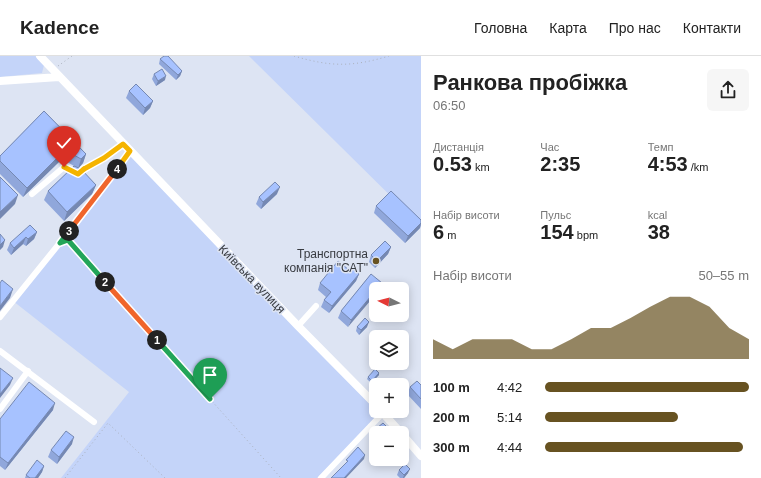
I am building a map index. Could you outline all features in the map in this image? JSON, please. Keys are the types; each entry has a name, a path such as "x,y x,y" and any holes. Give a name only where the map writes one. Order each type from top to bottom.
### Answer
{"main road":[{"name":"Київська вулиця","path":"40,56 298,326 369,398"},
{"path":"0,81 59,77"},
{"path":"387,418 394,426"},
{"path":"409,443 421,456"}],"street":[{"path":"32,194 64,167 78,174 123,144"},
{"path":"0,317 92,203 130,151"},
{"path":"298,326 316,306"},
{"path":"0,351 94,422"},
{"path":"0,409 28,371"},
{"path":"321,478 376,418"}],"path":[{"path":"53,70 72,56"},
{"path":"294,56 319,63 338,65 368,61 389,56"},
{"path":"60,243 68,240 281,478"},
{"path":"65,478 108,423 165,478"}],"shaded area":[{"path":"0,56 36,56 44,65 42,73 0,77"},
{"path":"249,56 421,56 421,226"},
{"path":"130,151 369,398 369,418 378,418 317,478 61,478 129,392 13,301"}],"building":[{"path":"164,56 168,56 182,71 178,75 160,59"},
{"path":"162,69 166,76 158,81 154,74"},
{"path":"136,84 153,101 145,108 129,91"},
{"path":"44,111 86,154 81,159 65,150 27,188 0,161 0,156"},
{"path":"74,166 81,169 96,185 67,212 48,191"},
{"path":"0,177 18,195 0,212"},
{"path":"275,182 280,187 263,202 259,197"},
{"path":"391,191 421,220 421,223 408,236 376,206"},
{"path":"30,225 37,232 28,239 26,237 14,248 10,243"},
{"path":"0,234 5,240 0,245"},
{"path":"385,241 391,247 377,261 371,255"},
{"path":"338,261 349,270 351,267 359,274 332,306 324,300 331,292 320,283"},
{"path":"371,274 381,282 369,282 369,298 351,320 341,311"},
{"path":"2,280 13,289 0,306 0,283"},
{"path":"365,318 369,322 361,330 357,327"},
{"path":"0,368 13,378 0,394"},
{"path":"374,370 379,373 375,378 368,377"},
{"path":"417,381 421,385 421,399 410,387"},
{"path":"29,382 55,403 8,463 0,457 0,419"},
{"path":"66,431 74,437 59,457 51,450"},
{"path":"358,447 365,455 344,478 331,478 348,461 346,460"},
{"path":"37,460 44,466 35,478 30,478 26,475"},
{"path":"403,466 407,466 410,469 404,475 399,470"}],"place":[{"name":"Транспортна компанія \"САТ\"","path":"376,261"}],"route":[{"path":"64,167 78,174 123,144 130,151 92,203 60,243 68,240 210,399"}]}
